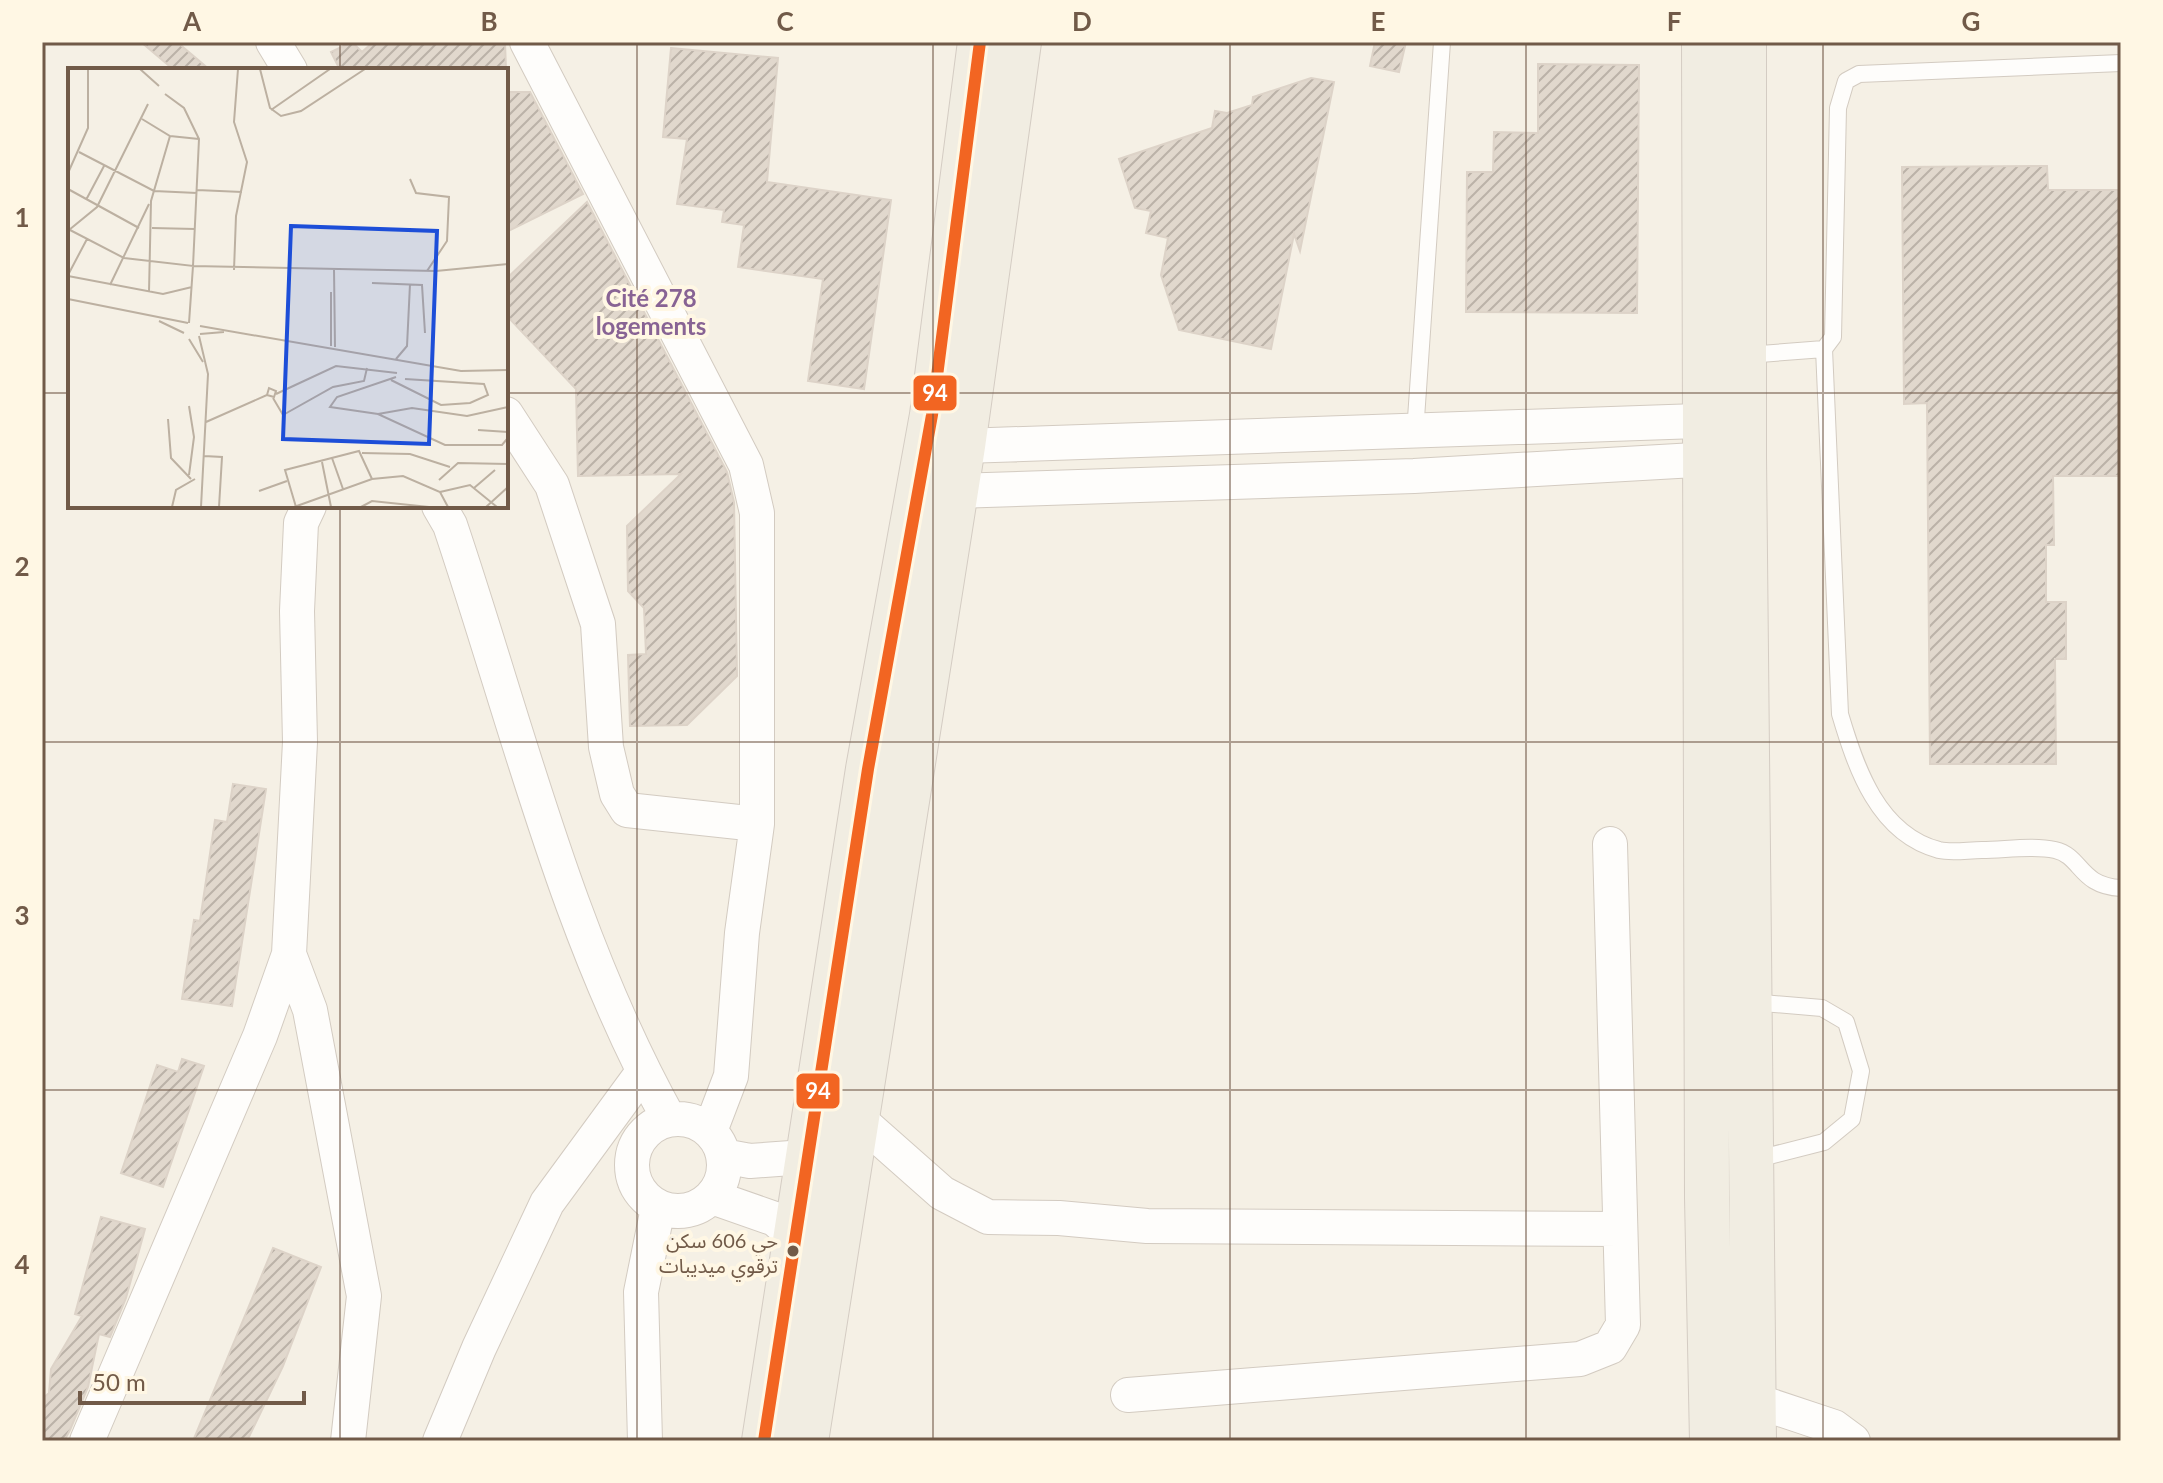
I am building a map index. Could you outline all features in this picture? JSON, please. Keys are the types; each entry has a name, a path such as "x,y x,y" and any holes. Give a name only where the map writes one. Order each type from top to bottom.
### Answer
{"main road":[{"path":"764,1441 805,1157 868,769 932,415 980,42"},
{"path":"806,1441 963,446 1019,42"},
{"path":"1704,42 1749,1002 1753,1420"},
{"path":"1712,1441 1707,1198 1725,439 1744,355 1744,42"},
{"path":"1707,1198 1750,1179"}],"street":[{"path":"273,42 289,68"},
{"path":"527,42 746,465 757,513 757,824 742,933 731,1076 717,1143 724,1171 712,1197 687,1211 658,1208 637,1188 631,1160 643,1133 669,1119 698,1122 717,1143 750,1161 805,1157"},
{"path":"508,417 552,485 598,624 606,747 617,794 627,810 757,824"},
{"path":"1414,476 1415,433"},
{"path":"963,446 1415,433 1725,439"},
{"path":"955,491 1414,476 1725,439"},
{"path":"87,1441 260,1036 289,954 300,742 297,611 301,523 308,508"},
{"path":"440,508 450,525 558,862 606,992 643,1072 669,1119"},
{"path":"1128,1395 1580,1359 1610,1347 1623,1325 1610,844"},
{"path":"289,954 310,1010 364,1296 348,1441"},
{"path":"440,1441 479,1348 547,1203 643,1072"},
{"path":"856,1117 942,1193 988,1217 1059,1218 1147,1226 1620,1229"},
{"path":"712,1197 763,1214 794,1236"},
{"path":"645,1441 641,1292 658,1208"},
{"path":"1753,1420 1787,1408 1834,1427 1853,1441"}],"lane":[{"path":"1415,433 1442,42"},
{"path":"2121,63 1859,74 1846,81 1838,108 1833,337 1824,349 1840,714 1853,760 1872,797 1900,833 1940,850 2056,850 2073,860 2086,878 2121,888"},
{"path":"1744,355 1824,349"},
{"path":"1749,1002 1822,1008 1846,1022 1861,1071 1852,1119 1824,1142 1750,1179"}],"building":[{"path":"141,42 177,42 208,68 172,68"},
{"path":"352,42 362,52 373,42 505,42 506,68 339,68 331,52"},
{"path":"1375,42 1406,42 1399,72 1370,66"},
{"path":"671,48 778,58 767,182 891,200 864,389 808,381 823,279 738,267 744,225 722,222 724,210 677,204 687,139 663,137"},
{"path":"1538,64 1639,65 1637,313 1466,312 1467,172 1493,172 1494,132 1538,133"},
{"path":"1311,78 1334,82 1300,251 1294,234 1271,349 1179,330 1161,275 1168,238 1146,233 1151,211 1135,208 1119,159 1212,128 1215,111 1227,113 1252,105 1253,97"},
{"path":"508,92 530,92 583,194 508,231"},
{"path":"2047,166 2048,190 2121,190 2121,476 2053,476 2054,545 2046,545 2046,602 2066,602 2066,659 2055,659 2056,764 1930,764 1927,403 1904,404 1902,167"},
{"path":"587,202 727,472 734,502 737,676 687,725 630,726 628,655 646,654 644,608 628,591 627,526 681,474 578,476 576,389 508,317 508,277"},
{"path":"233,784 266,789 232,1006 182,999 194,920 200,921 215,820 227,822"},
{"path":"182,1059 204,1066 163,1187 121,1173 157,1065 178,1072"},
{"path":"101,1217 145,1229 126,1298 110,1337 99,1334 88,1387 70,1430 64,1441 42,1441 42,1399 49,1393 51,1369 82,1316 75,1314"},
{"path":"273,1248 321,1267 283,1366 247,1441 193,1441"}],"transit line":[{"name":"94","path":"764,1441 868,769 932,415 980,42"}],"place":[{"name":"حي 606 سكن ترقوي ميديبات","path":"793,1251"}],"district":[{"name":"Cité 278 logements","path":"651,311"}]}
